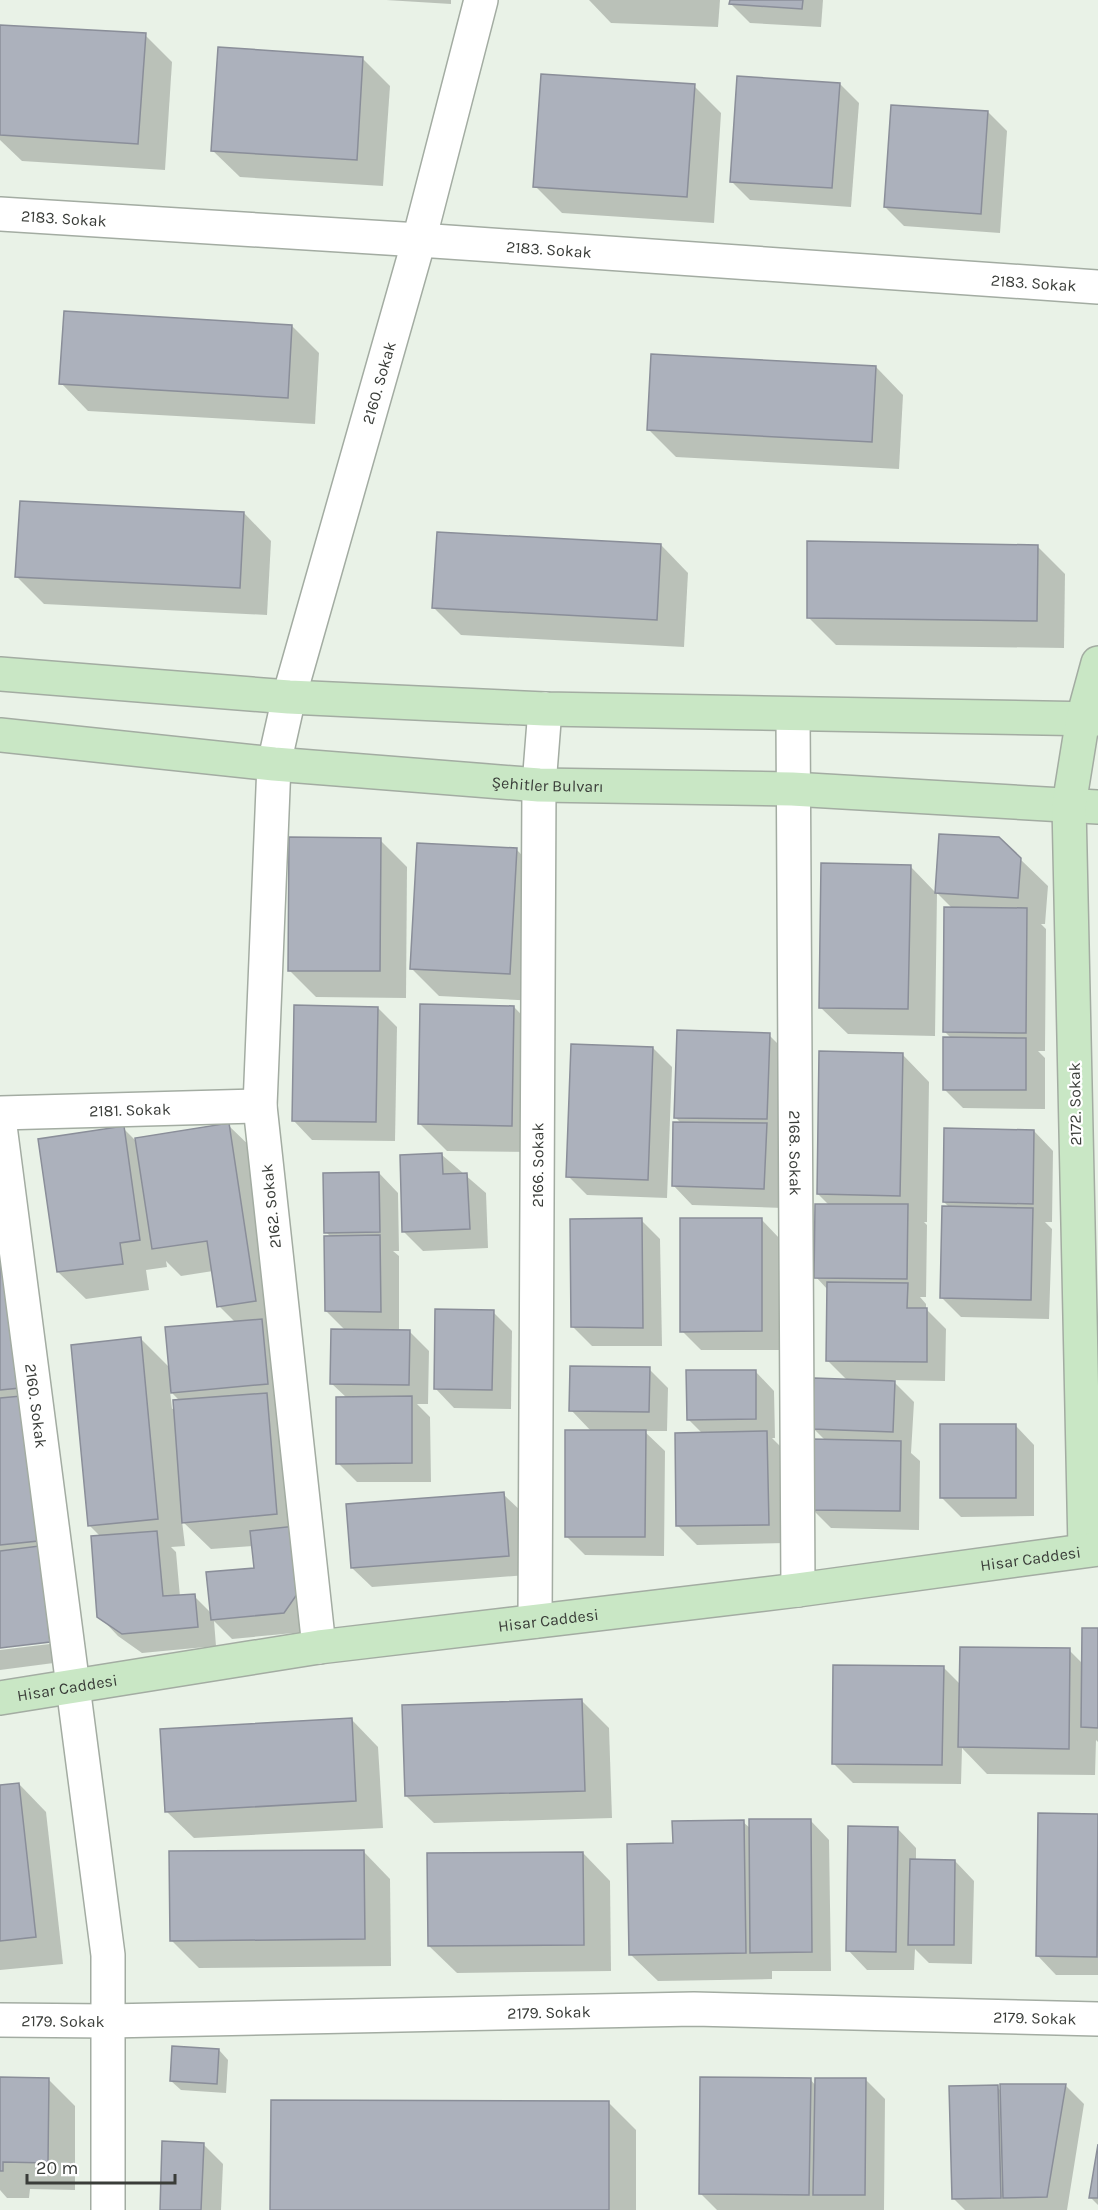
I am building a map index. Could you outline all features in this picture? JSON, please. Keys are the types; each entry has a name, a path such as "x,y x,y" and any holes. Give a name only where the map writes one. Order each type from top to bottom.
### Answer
{"main road":[{"name":"2172. Sokak","path":"1092,1549 1083,806 1098,663"},
{"path":"0,674 288,697 545,709 793,715 1091,718"},
{"name":"Şehitler Bulvarı","path":"0,735 274,764 539,785 792,789 1083,806"},
{"name":"Hisar Caddesi","path":"0,1698 319,1647 798,1590 1092,1549"}],"street":[{"name":"2160. Sokak","path":"274,764 288,697 419,240 481,0"},
{"name":"2183. Sokak","path":"0,214 419,240 1098,287"},
{"name":"2166. Sokak","path":"535,1621 539,785 545,709"},
{"name":"2168. Sokak","path":"793,715 798,1590"},
{"name":"2162. Sokak","path":"274,764 260,1106 319,1647"},
{"name":"2181. Sokak","path":"0,1113 260,1106"},
{"name":"2160. Sokak","path":"0,1126 71,1685 108,1955 108,2210"},
{"name":"2179. Sokak","path":"0,2020 108,2021 694,2009 1098,2019"}],"building":[{"path":"730,0 803,0 802,9 729,4"},
{"path":"0,25 146,33 138,144 0,135"},
{"path":"218,47 363,57 357,160 211,151"},
{"path":"541,74 695,84 687,197 533,187"},
{"path":"737,76 840,83 832,188 730,182"},
{"path":"891,105 988,111 981,214 884,207"},
{"path":"64,311 292,325 288,398 59,384"},
{"path":"651,354 876,366 872,442 647,430"},
{"path":"20,501 244,512 240,588 15,577"},
{"path":"437,532 661,544 657,620 432,608"},
{"path":"807,541 1038,545 1037,621 807,618"},
{"path":"939,834 999,837 1021,858 1018,898 935,893"},
{"path":"289,837 381,838 380,971 288,971"},
{"path":"417,843 517,848 510,974 410,969"},
{"path":"821,863 911,865 908,1009 819,1008"},
{"path":"944,907 1027,908 1026,1033 943,1032"},
{"path":"420,1004 514,1006 512,1126 418,1124"},
{"path":"294,1005 378,1007 376,1122 292,1121"},
{"path":"677,1030 770,1033 767,1119 674,1118"},
{"path":"943,1037 1026,1038 1026,1090 943,1090"},
{"path":"571,1044 653,1047 648,1180 566,1177"},
{"path":"819,1051 903,1053 900,1196 817,1194"},
{"path":"673,1122 767,1123 764,1189 672,1186"},
{"path":"229,1123 256,1301 217,1307 207,1241 152,1249 135,1138"},
{"path":"124,1126 140,1240 120,1243 123,1264 57,1272 38,1139"},
{"path":"944,1128 1034,1130 1033,1204 943,1202"},
{"path":"442,1153 443,1174 467,1173 470,1229 402,1232 400,1155"},
{"path":"379,1172 380,1232 324,1233 323,1173"},
{"path":"815,1204 908,1204 907,1279 814,1278"},
{"path":"942,1206 1033,1208 1031,1300 940,1298"},
{"path":"642,1218 643,1328 571,1327 570,1219"},
{"path":"680,1218 762,1218 762,1331 680,1332"},
{"path":"0,1227 20,1388 0,1390"},
{"path":"380,1235 381,1312 325,1311 324,1236"},
{"path":"827,1282 908,1283 907,1308 927,1308 927,1362 826,1361"},
{"path":"435,1309 494,1310 492,1390 434,1389"},
{"path":"262,1319 268,1384 171,1393 165,1327"},
{"path":"331,1329 410,1330 409,1385 330,1384"},
{"path":"141,1337 158,1519 88,1526 71,1345"},
{"path":"570,1366 650,1367 649,1412 569,1411"},
{"path":"686,1370 756,1370 756,1419 687,1420"},
{"path":"814,1378 895,1381 893,1432 812,1429"},
{"path":"267,1393 277,1514 182,1523 173,1400"},
{"path":"21,1396 38,1541 0,1545 0,1398"},
{"path":"412,1396 412,1463 336,1464 336,1397"},
{"path":"940,1424 1016,1424 1016,1498 940,1498"},
{"path":"565,1430 646,1430 645,1537 565,1537"},
{"path":"767,1431 769,1525 676,1526 675,1433"},
{"path":"812,1439 901,1441 900,1511 811,1510"},
{"path":"504,1492 509,1556 351,1568 346,1504"},
{"path":"296,1526 302,1587 284,1613 211,1620 206,1572 254,1568 250,1531"},
{"path":"157,1531 163,1596 195,1594 198,1627 122,1634 97,1617 91,1536"},
{"path":"39,1546 50,1642 0,1648 0,1551"},
{"path":"1082,1628 1098,1628 1098,1728 1081,1727"},
{"path":"960,1647 1070,1648 1069,1749 958,1747"},
{"path":"833,1665 944,1666 942,1765 832,1764"},
{"path":"582,1699 585,1791 405,1796 402,1705"},
{"path":"352,1718 356,1801 165,1812 160,1729"},
{"path":"19,1783 36,1937 0,1941 0,1785"},
{"path":"1038,1813 1098,1814 1097,1957 1036,1956"},
{"path":"749,1819 811,1819 812,1952 750,1953"},
{"path":"744,1820 746,1953 629,1955 627,1844 673,1843 672,1821"},
{"path":"848,1826 898,1827 896,1952 846,1951"},
{"path":"364,1850 365,1939 170,1941 169,1851"},
{"path":"583,1852 584,1945 428,1946 427,1853"},
{"path":"910,1859 955,1860 954,1945 908,1945"},
{"path":"172,2046 219,2049 217,2084 170,2081"},
{"path":"0,2077 49,2078 48,2163 3,2162 3,2171 0,2171"},
{"path":"700,2077 811,2078 809,2195 699,2194"},
{"path":"815,2078 866,2078 865,2195 813,2195"},
{"path":"1000,2084 1066,2084 1047,2197 1003,2198"},
{"path":"998,2085 1001,2198 952,2199 949,2086"},
{"path":"271,2100 609,2101 609,2210 270,2210"},
{"path":"162,2141 204,2143 201,2210 160,2210"},
{"path":"1098,2144 1098,2198 1089,2198"}]}
